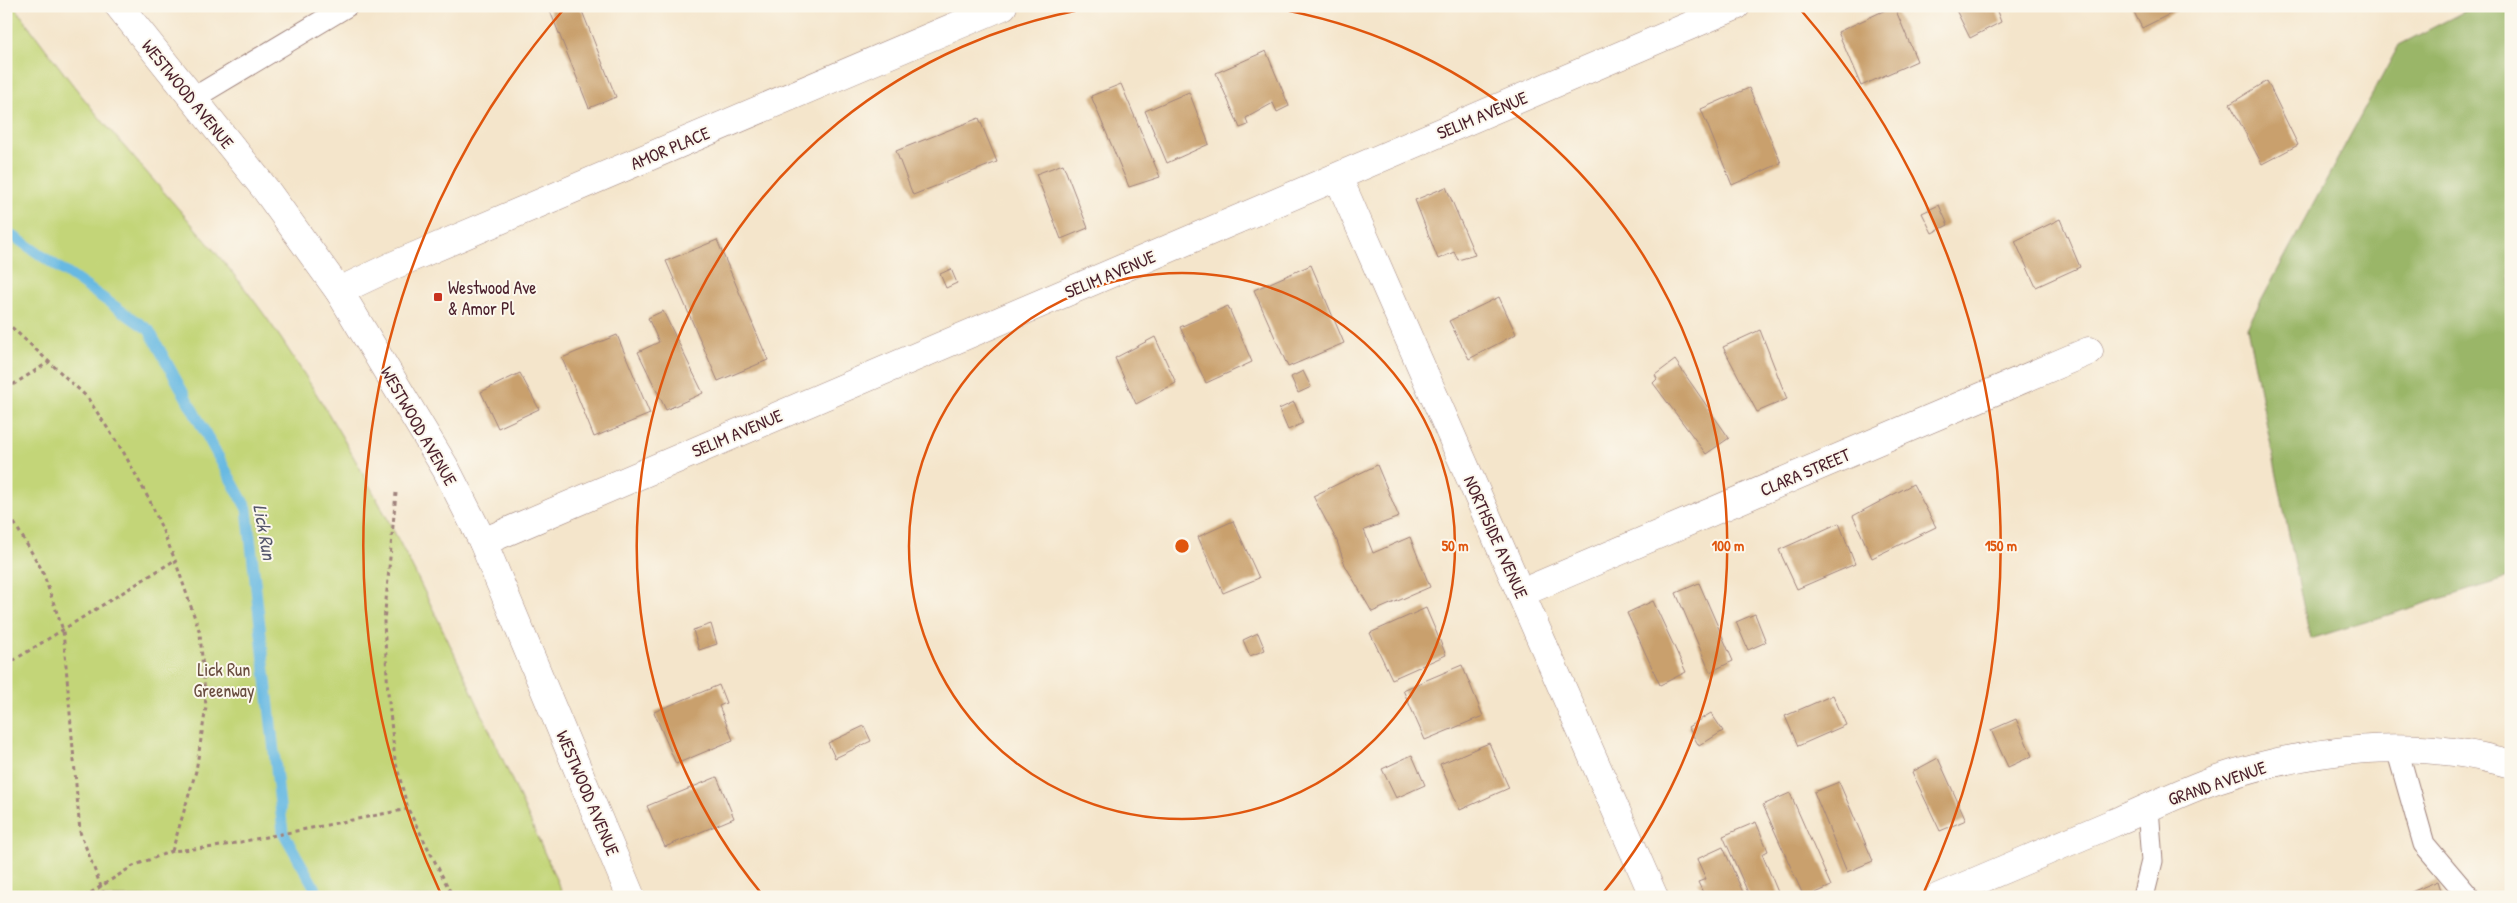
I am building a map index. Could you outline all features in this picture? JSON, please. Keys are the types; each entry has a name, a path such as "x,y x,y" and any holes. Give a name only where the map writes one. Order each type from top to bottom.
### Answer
{"street":[{"name":"WESTWOOD AVENUE","path":"119,6 266,190 339,291 446,468 483,542 632,897"},
{"name":"AMOR PLACE","path":"339,291 392,266 1003,6"},
{"name":"SELIM AVENUE","path":"483,542 1736,6"},
{"name":"NORTHSIDE AVENUE","path":"1338,176 1654,897"},
{"name":"CLARA STREET","path":"1521,593 2089,351"},
{"name":"GRAND AVENUE","path":"1939,897 2216,780 2268,764 2327,752 2362,748 2432,750 2511,764"}],"lane":[{"path":"192,99 346,6"},
{"path":"2397,749 2424,844 2469,897"},
{"path":"2143,897 2152,861 2148,808"}],"path":[{"path":"6,322 87,397 124,454 152,505 175,560 200,633 206,707 196,771 172,851"},
{"path":"6,389 49,362"},
{"path":"396,493 384,622 388,693 395,760 408,809 453,897"},
{"path":"6,509 42,570 63,630 80,832 105,897"},
{"path":"6,665 175,560"},
{"path":"84,897 133,866 172,851 216,847 408,809"}],"green space":[{"name":"Lick Run Greenway","path":"6,6 14,6 81,95 235,276 282,340 324,406 363,474 435,612 564,897 6,897"},
{"path":"2475,6 2511,6 2511,577 2310,639 2247,327 2399,45"}],"building":[{"path":"548,6 580,6 616,97 589,108"},
{"path":"1894,6 1917,61 1861,86 1838,32"},
{"path":"1954,6 1995,6 2001,22 1970,38"},
{"path":"2131,6 2186,6 2142,28"},
{"path":"1266,51 1289,106 1277,112 1273,103 1246,118 1248,125 1240,128 1216,73"},
{"path":"2267,81 2298,145 2262,164 2230,104"},
{"path":"1121,84 1160,177 1129,187 1091,96"},
{"path":"1749,88 1781,163 1732,185 1701,109"},
{"path":"1189,92 1209,144 1167,163 1145,111"},
{"path":"979,118 997,162 913,195 896,151"},
{"path":"1063,164 1088,228 1061,239 1036,174"},
{"path":"1446,187 1475,255 1458,260 1454,252 1438,259 1415,200"},
{"path":"1939,205 1948,225 1932,233 1922,213"},
{"path":"2060,219 2080,267 2036,287 2015,241"},
{"path":"717,240 768,360 718,381 666,261"},
{"path":"1311,265 1344,343 1288,367 1254,290"},
{"path":"951,269 957,283 946,288 940,274"},
{"path":"1499,297 1516,334 1469,359 1449,321"},
{"path":"1228,306 1252,362 1206,383 1180,327"},
{"path":"663,311 703,393 666,410 638,352 659,342 648,318"},
{"path":"1760,330 1787,399 1757,412 1723,347"},
{"path":"617,335 650,414 594,437 562,358"},
{"path":"1155,337 1176,383 1136,404 1115,358"},
{"path":"1675,360 1729,438 1706,454 1653,383 1657,379 1655,375"},
{"path":"1303,371 1311,387 1298,393 1291,377"},
{"path":"520,373 539,409 498,428 481,392"},
{"path":"1294,402 1303,423 1288,430 1279,409"},
{"path":"1377,465 1399,517 1364,530 1373,553 1410,537 1430,587 1372,612 1345,565 1337,541 1313,496"},
{"path":"1913,484 1936,527 1872,558 1853,516"},
{"path":"1233,521 1259,578 1223,593 1198,537"},
{"path":"1839,523 1855,564 1797,589 1779,550"},
{"path":"1699,583 1733,661 1710,672 1676,593"},
{"path":"1653,601 1686,672 1660,685 1627,613"},
{"path":"1426,608 1446,655 1392,679 1370,633"},
{"path":"1755,614 1766,642 1748,650 1736,622"},
{"path":"711,624 717,644 699,650 693,630"},
{"path":"1258,633 1265,650 1250,656 1243,640"},
{"path":"1462,665 1483,716 1425,740 1403,690"},
{"path":"719,685 726,703 719,706 733,740 676,764 654,712"},
{"path":"1833,695 1846,725 1798,746 1785,716"},
{"path":"1711,713 1723,731 1699,746 1688,727"},
{"path":"2016,719 2032,756 2008,767 1991,730"},
{"path":"864,726 871,741 835,758 828,743"},
{"path":"1489,743 1509,788 1460,810 1440,764"},
{"path":"1412,755 1425,785 1396,798 1382,769"},
{"path":"1938,758 1966,820 1940,831 1912,772"},
{"path":"717,777 734,818 665,847 647,806"},
{"path":"1839,782 1873,861 1847,872 1814,792"},
{"path":"1790,793 1831,886 1807,897 1804,897 1763,805"},
{"path":"1756,822 1768,851 1762,854 1780,897 1750,897 1723,836"},
{"path":"1723,847 1745,897 1705,897 1698,882 1706,879 1697,859"},
{"path":"2438,881 2443,897 2399,897"}],"waterway":[{"name":"Lick Run","path":"6,231 149,330 247,509 283,832 320,897"}],"place":[{"name":"Westwood Ave & Amor Pl","path":"438,297"}]}
